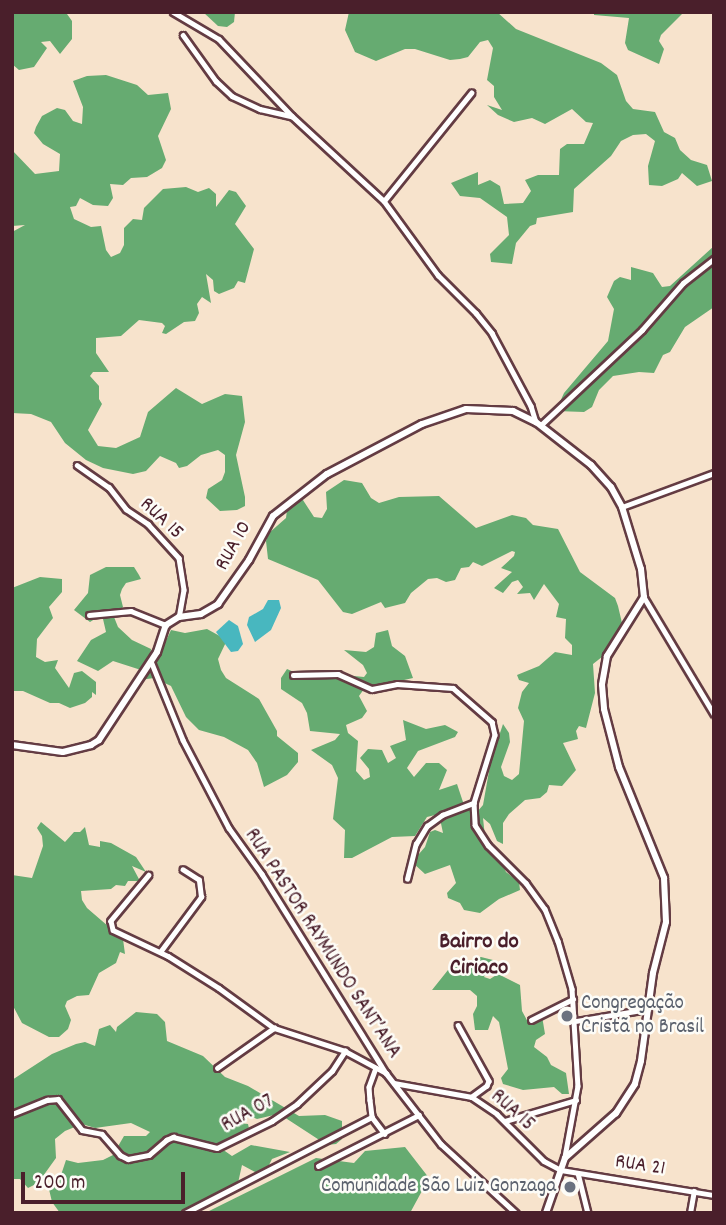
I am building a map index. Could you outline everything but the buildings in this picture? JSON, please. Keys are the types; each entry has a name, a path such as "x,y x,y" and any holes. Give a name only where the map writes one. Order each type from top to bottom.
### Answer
{"street":[{"path":"173,12 219,39 292,116 384,201 438,275 492,333 539,424 642,330 683,283 714,259"},
{"path":"183,35 216,81 232,96 260,109 292,116"},
{"path":"384,201 471,93"},
{"name":"RUA 10","path":"166,625 179,617 201,614 218,604 249,560 272,516 327,474 422,424 467,409 513,411 539,424 601,474 622,507 638,553 644,597"},
{"name":"RUA 15","path":"77,465 109,487 126,509 148,524 178,558 184,590 179,617"},
{"path":"622,507 714,473"},
{"path":"565,1158 616,1113 635,1084 666,922 664,877 619,767 604,709 602,685 607,656 644,597 714,714"},
{"path":"12,745 63,752 79,749 99,740 159,648 166,625 131,611 113,610 89,615"},
{"name":"RUA PASTOR RAYMUNDO SANT’ANA","path":"150,660 179,732 229,828 262,874 386,1073 442,1144 516,1213"},
{"path":"293,674 338,674 372,689 397,684 432,684 459,691 484,713 495,730 474,803 475,825 481,836 526,883 545,909 558,940 576,1021 576,1100 565,1158 546,1213"},
{"path":"407,879 416,844 434,819 474,803"},
{"path":"160,952 201,897 199,880 183,870"},
{"path":"149,875 111,922 113,930 160,952 219,988 274,1028 345,1051 386,1073"},
{"path":"531,1020 573,999"},
{"path":"576,1021 648,1009"},
{"path":"458,1025 489,1081 487,1086 472,1097"},
{"path":"217,1069 274,1028"},
{"name":"RUA 07","path":"12,1114 47,1100 58,1099 82,1130 102,1134 120,1155 128,1159 149,1155 173,1137 217,1148 272,1121 297,1104 332,1071 345,1051"},
{"path":"376,1068 369,1087 372,1117 385,1134"},
{"name":"RUA 15","path":"394,1083 472,1097 505,1121 544,1161 561,1170"},
{"path":"505,1121 576,1100"},
{"path":"318,1166 419,1115"},
{"path":"185,1213 372,1117"},
{"name":"RUA 21","path":"561,1170 714,1195"},
{"path":"578,1172 588,1213"},
{"path":"690,1213 694,1191"}],"green space":[{"path":"12,12 67,14 72,21 72,39 60,54 50,41 41,42 47,48 34,67 19,70 12,64"},
{"path":"203,12 235,12 234,22 227,27 218,26"},
{"path":"349,12 497,12 516,29 601,63 617,75 626,101 633,109 655,112 664,132 675,138 680,150 691,160 707,165 712,181 697,186 682,173 678,179 662,186 649,185 648,166 655,141 646,134 633,135 621,141 611,156 574,189 573,212 537,218 536,224 530,226 516,243 512,264 491,262 490,254 509,235 507,217 480,198 460,196 451,183 478,172 478,185 490,180 500,186 504,204 523,203 531,191 525,180 538,175 559,175 560,149 567,144 584,144 593,123 586,122 572,109 545,124 532,118 514,122 498,115 487,105 502,110 494,97 494,86 487,80 493,48 488,40 480,42 468,57 450,60 415,49 405,49 376,61 355,52 345,30"},
{"path":"594,12 684,12 661,35 659,41 664,49 659,64 628,50 625,43 629,18 594,15"},
{"path":"106,75 137,85 148,95 168,93 171,109 158,136 166,160 162,168 147,177 131,178 123,185 110,184 113,198 108,206 93,205 80,198 76,206 70,207 74,219 91,227 101,226 106,250 111,257 120,253 124,245 124,228 133,219 142,220 144,208 163,189 186,187 198,192 209,188 216,194 216,207 229,190 236,192 246,206 235,224 254,249 245,283 238,281 234,288 219,294 214,291 213,280 206,274 211,303 202,297 197,304 199,313 195,321 184,322 166,334 162,333 165,326 162,323 139,320 121,336 96,338 96,353 109,372 93,372 90,376 99,386 99,399 102,404 88,430 98,446 116,448 140,437 148,412 176,388 202,404 225,394 242,396 245,422 236,455 245,506 237,510 220,511 206,498 208,489 222,480 225,472 225,455 218,450 201,455 187,466 179,468 176,463 160,456 146,471 133,474 103,468 86,460 65,443 51,422 31,414 12,413 12,232 25,225 12,226 12,150 35,174 59,171 60,154 43,144 34,133 36,127 42,116 57,108 65,110 73,121 82,124 83,107 73,81 87,76"},
{"path":"714,246 714,307 685,327 670,352 663,355 654,373 613,376 599,390 592,407 584,412 556,411 562,409 559,404 564,393 608,341 614,309 607,297 614,281 620,277 631,280 631,267 653,273 662,287 670,286"},
{"path":"344,480 362,483 371,498 379,503 399,497 439,496 476,528 512,515 526,518 533,525 558,529 580,572 615,598 618,606 622,623 619,631 607,653 593,664 595,693 586,728 579,726 576,731 578,739 563,743 576,770 562,786 549,785 547,792 540,798 525,800 509,814 503,823 503,844 497,841 490,824 483,818 486,846 499,856 506,872 519,882 520,890 499,899 480,913 464,910 460,903 448,898 447,893 456,883 450,865 425,874 412,862 425,847 430,832 435,830 443,833 439,814 427,817 415,836 392,837 352,858 344,858 345,830 333,819 338,778 332,765 311,750 335,740 340,734 310,731 302,703 281,689 281,678 287,669 308,678 324,673 364,677 367,673 363,665 344,650 366,652 374,647 376,633 388,630 392,646 405,656 413,678 364,689 359,696 367,711 362,718 346,725 348,733 358,741 356,771 364,780 370,777 369,769 360,758 368,749 382,750 388,763 396,758 390,746 406,740 403,720 426,729 445,725 458,732 455,737 418,751 407,768 414,777 426,763 439,763 447,770 439,790 457,784 463,802 477,812 483,805 491,760 503,724 509,733 510,742 501,767 504,776 512,780 519,774 524,721 518,708 522,692 529,683 519,680 517,675 539,666 555,652 572,655 572,645 565,638 566,619 556,617 559,604 544,584 534,600 530,593 517,594 523,587 518,580 512,582 503,593 494,588 512,572 501,568 514,556 515,552 512,551 482,566 473,562 469,567 461,568 455,580 446,582 437,578 428,579 411,593 405,603 385,608 381,602 352,614 343,612 318,580 268,559 266,541 269,533 286,518 287,510 301,497 314,517 322,518 327,509 326,492"},
{"path":"106,567 134,567 141,579 126,583 120,595 123,607 114,617 118,627 132,640 151,649 150,661 159,656 171,630 185,633 207,629 227,640 218,659 226,678 259,699 277,731 277,736 298,753 298,762 287,775 264,787 257,763 248,750 224,737 199,730 186,717 171,686 154,678 140,680 141,670 113,661 98,671 77,661 91,640 106,632 103,619 98,617 90,622 74,610 88,593 90,575"},
{"path":"40,577 62,579 62,592 49,607 53,618 37,639 36,657 45,662 58,660 55,668 69,688 74,673 82,671 96,682 96,695 92,692 92,697 85,703 70,708 59,703 50,703 23,691 12,691 12,588"},
{"path":"41,822 65,842 74,832 80,832 85,827 89,845 100,847 100,841 111,843 136,857 146,872 132,866 140,881 128,881 125,886 116,885 111,889 81,891 87,908 123,939 125,954 120,952 116,963 99,973 89,995 77,996 67,1001 65,1006 71,1020 68,1029 59,1037 49,1037 22,1023 12,1004 12,875 32,878 43,846 42,836 37,828"},
{"path":"481,957 493,960 484,977 490,979 498,974 520,985 522,1011 529,1024 542,1016 545,1034 536,1040 534,1047 547,1057 551,1065 566,1073 569,1094 562,1094 554,1087 523,1090 503,1084 501,1078 508,1069 499,1022 493,1016 488,1030 475,1030 473,1014 477,1006 477,996 470,990 432,990 448,970"},
{"path":"136,1012 157,1014 165,1022 167,1041 203,1056 225,1077 248,1086 299,1116 325,1115 342,1121 342,1139 336,1144 327,1145 284,1117 274,1115 257,1119 233,1109 226,1114 231,1122 248,1124 250,1133 222,1149 232,1156 251,1145 290,1152 272,1159 267,1169 259,1174 242,1165 238,1183 228,1192 184,1213 60,1213 52,1202 48,1185 61,1175 66,1160 78,1163 103,1160 113,1155 124,1136 146,1136 150,1132 131,1123 95,1128 82,1124 65,1131 55,1139 56,1158 38,1183 28,1188 20,1179 12,1179 12,1080 52,1054 76,1044 85,1042 95,1046 99,1029 110,1025 116,1032 117,1027"},
{"path":"405,1147 429,1178 410,1213 205,1213 316,1158 354,1163 365,1151"}],"water":[{"path":"268,600 279,600 281,608 271,630 255,642 247,625 249,617 263,609"},
{"path":"229,620 238,626 243,644 238,651 231,652 216,632"}],"place":[{"name":"Congregação Cristã no Brasil","path":"567,1016"},
{"name":"Comunidade São Luiz Gonzaga","path":"570,1187"}],"district":[{"name":"Bairro do Ciriaco","path":"479,956"}]}
